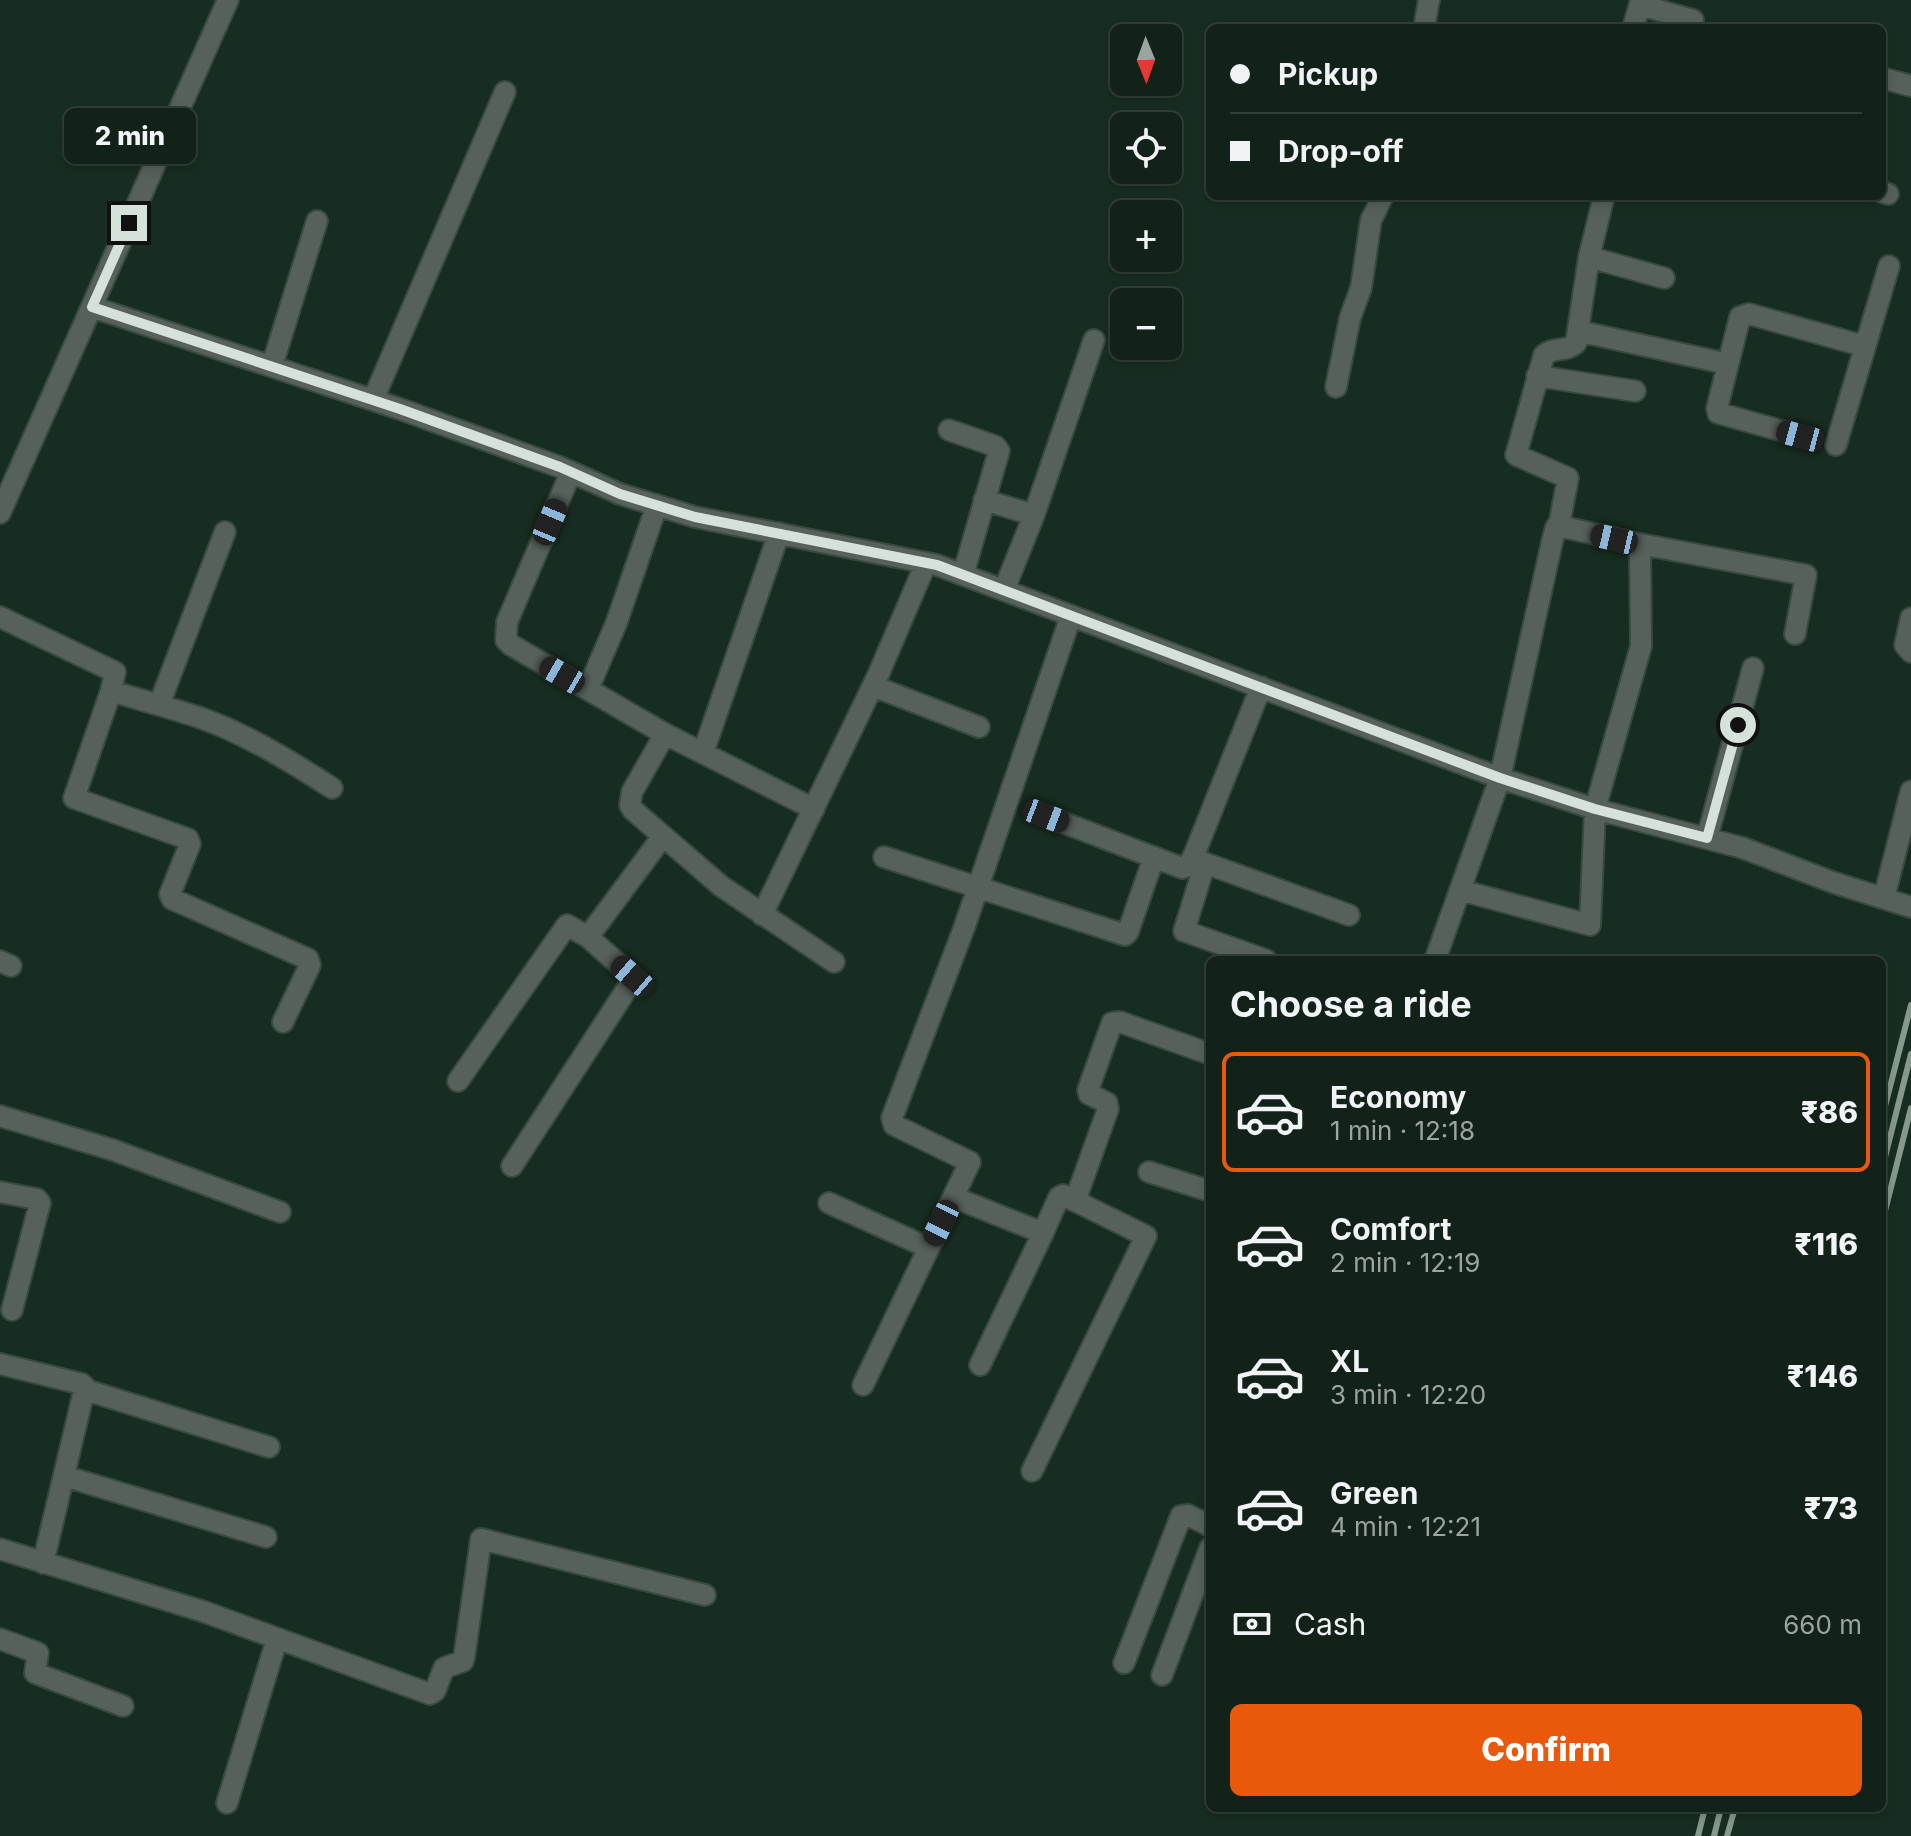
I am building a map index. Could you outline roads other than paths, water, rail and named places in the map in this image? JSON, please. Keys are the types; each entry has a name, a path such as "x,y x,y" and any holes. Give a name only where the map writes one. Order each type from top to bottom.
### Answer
{"street":[{"path":"0,513 228,0"},
{"path":"1429,0 1429,24"},
{"path":"1634,24 1641,2 1693,20"},
{"path":"1886,79 1911,86"},
{"path":"373,400 505,92"},
{"path":"1336,387 1350,318 1361,288 1371,220 1381,200"},
{"path":"1436,956 1500,778 1568,478 1518,458 1516,453 1544,355 1551,350 1574,346 1589,257 1603,200"},
{"path":"272,366 317,221"},
{"path":"1589,257 1664,278"},
{"path":"1836,445 1889,266"},
{"path":"92,307 373,400 571,472 620,494 695,517 926,563 963,575 1500,778 1595,809 1743,848 1832,882 1911,907"},
{"path":"1800,436 1718,413 1740,317 1745,313 1864,346"},
{"path":"1578,331 1728,364"},
{"path":"1004,590 1034,515 1094,340"},
{"path":"1537,376 1635,391"},
{"path":"949,430 998,448 999,453 963,575"},
{"path":"571,472 504,632 506,640 665,734 814,809"},
{"path":"984,500 1034,515"},
{"path":"588,689 634,577 657,505"},
{"path":"1560,524 1640,544 1805,574 1807,578 1795,634"},
{"path":"159,705 225,532"},
{"path":"703,753 740,654 779,533"},
{"path":"1460,890 1590,925 1595,809 1639,657 1640,544"},
{"path":"762,915 873,686 926,563"},
{"path":"863,1385 969,1161 894,1125 892,1118 978,889 1071,616"},
{"path":"0,617 113,669 116,676 74,798 188,839 190,844 170,894 172,899 308,959 310,965 283,1022"},
{"path":"1911,618 1905,645 1911,652"},
{"path":"1707,838 1753,668"},
{"path":"873,686 979,727"},
{"path":"1255,956 1184,931 1200,859 1261,687"},
{"path":"111,691 201,718 234,732 280,755 332,788"},
{"path":"665,734 632,792 630,805 721,886 834,962"},
{"path":"1884,898 1911,791"},
{"path":"1046,816 1184,869 1200,859"},
{"path":"588,937 663,836"},
{"path":"884,857 1125,935 1154,857"},
{"path":"1200,859 1349,915"},
{"path":"458,1081 567,925 588,937 632,976 512,1166"},
{"path":"1075,1201 1108,1109 1107,1103 1089,1094 1088,1090 1112,1023 1120,1022 1206,1053"},
{"path":"0,1116 113,1150 280,1212"},
{"path":"1149,1172 1206,1190"},
{"path":"0,1192 37,1199 40,1203 12,1310"},
{"path":"980,1365 1059,1197 1063,1195 1144,1234 1146,1238 1032,1471"},
{"path":"953,1197 1043,1233"},
{"path":"829,1203 929,1248"},
{"path":"0,1364 82,1384 86,1390 269,1447"},
{"path":"43,1563 86,1390"},
{"path":"64,1476 266,1537"},
{"path":"1124,1663 1181,1516 1188,1515 1206,1524"},
{"path":"0,1550 202,1611 425,1693 433,1693 444,1668 464,1658 479,1541 484,1539 705,1595"},
{"path":"1162,1675 1206,1559"},
{"path":"0,1639 38,1653 40,1656 35,1673 123,1706"},
{"path":"227,1803 277,1639"}],"railway":[{"path":"1886,1102 1911,1005"},
{"path":"1886,1153 1911,1054"},
{"path":"1886,1207 1911,1108"},
{"path":"1698,1836 1704,1812"},
{"path":"1714,1836 1720,1812"},
{"path":"1727,1836 1734,1812"}]}
